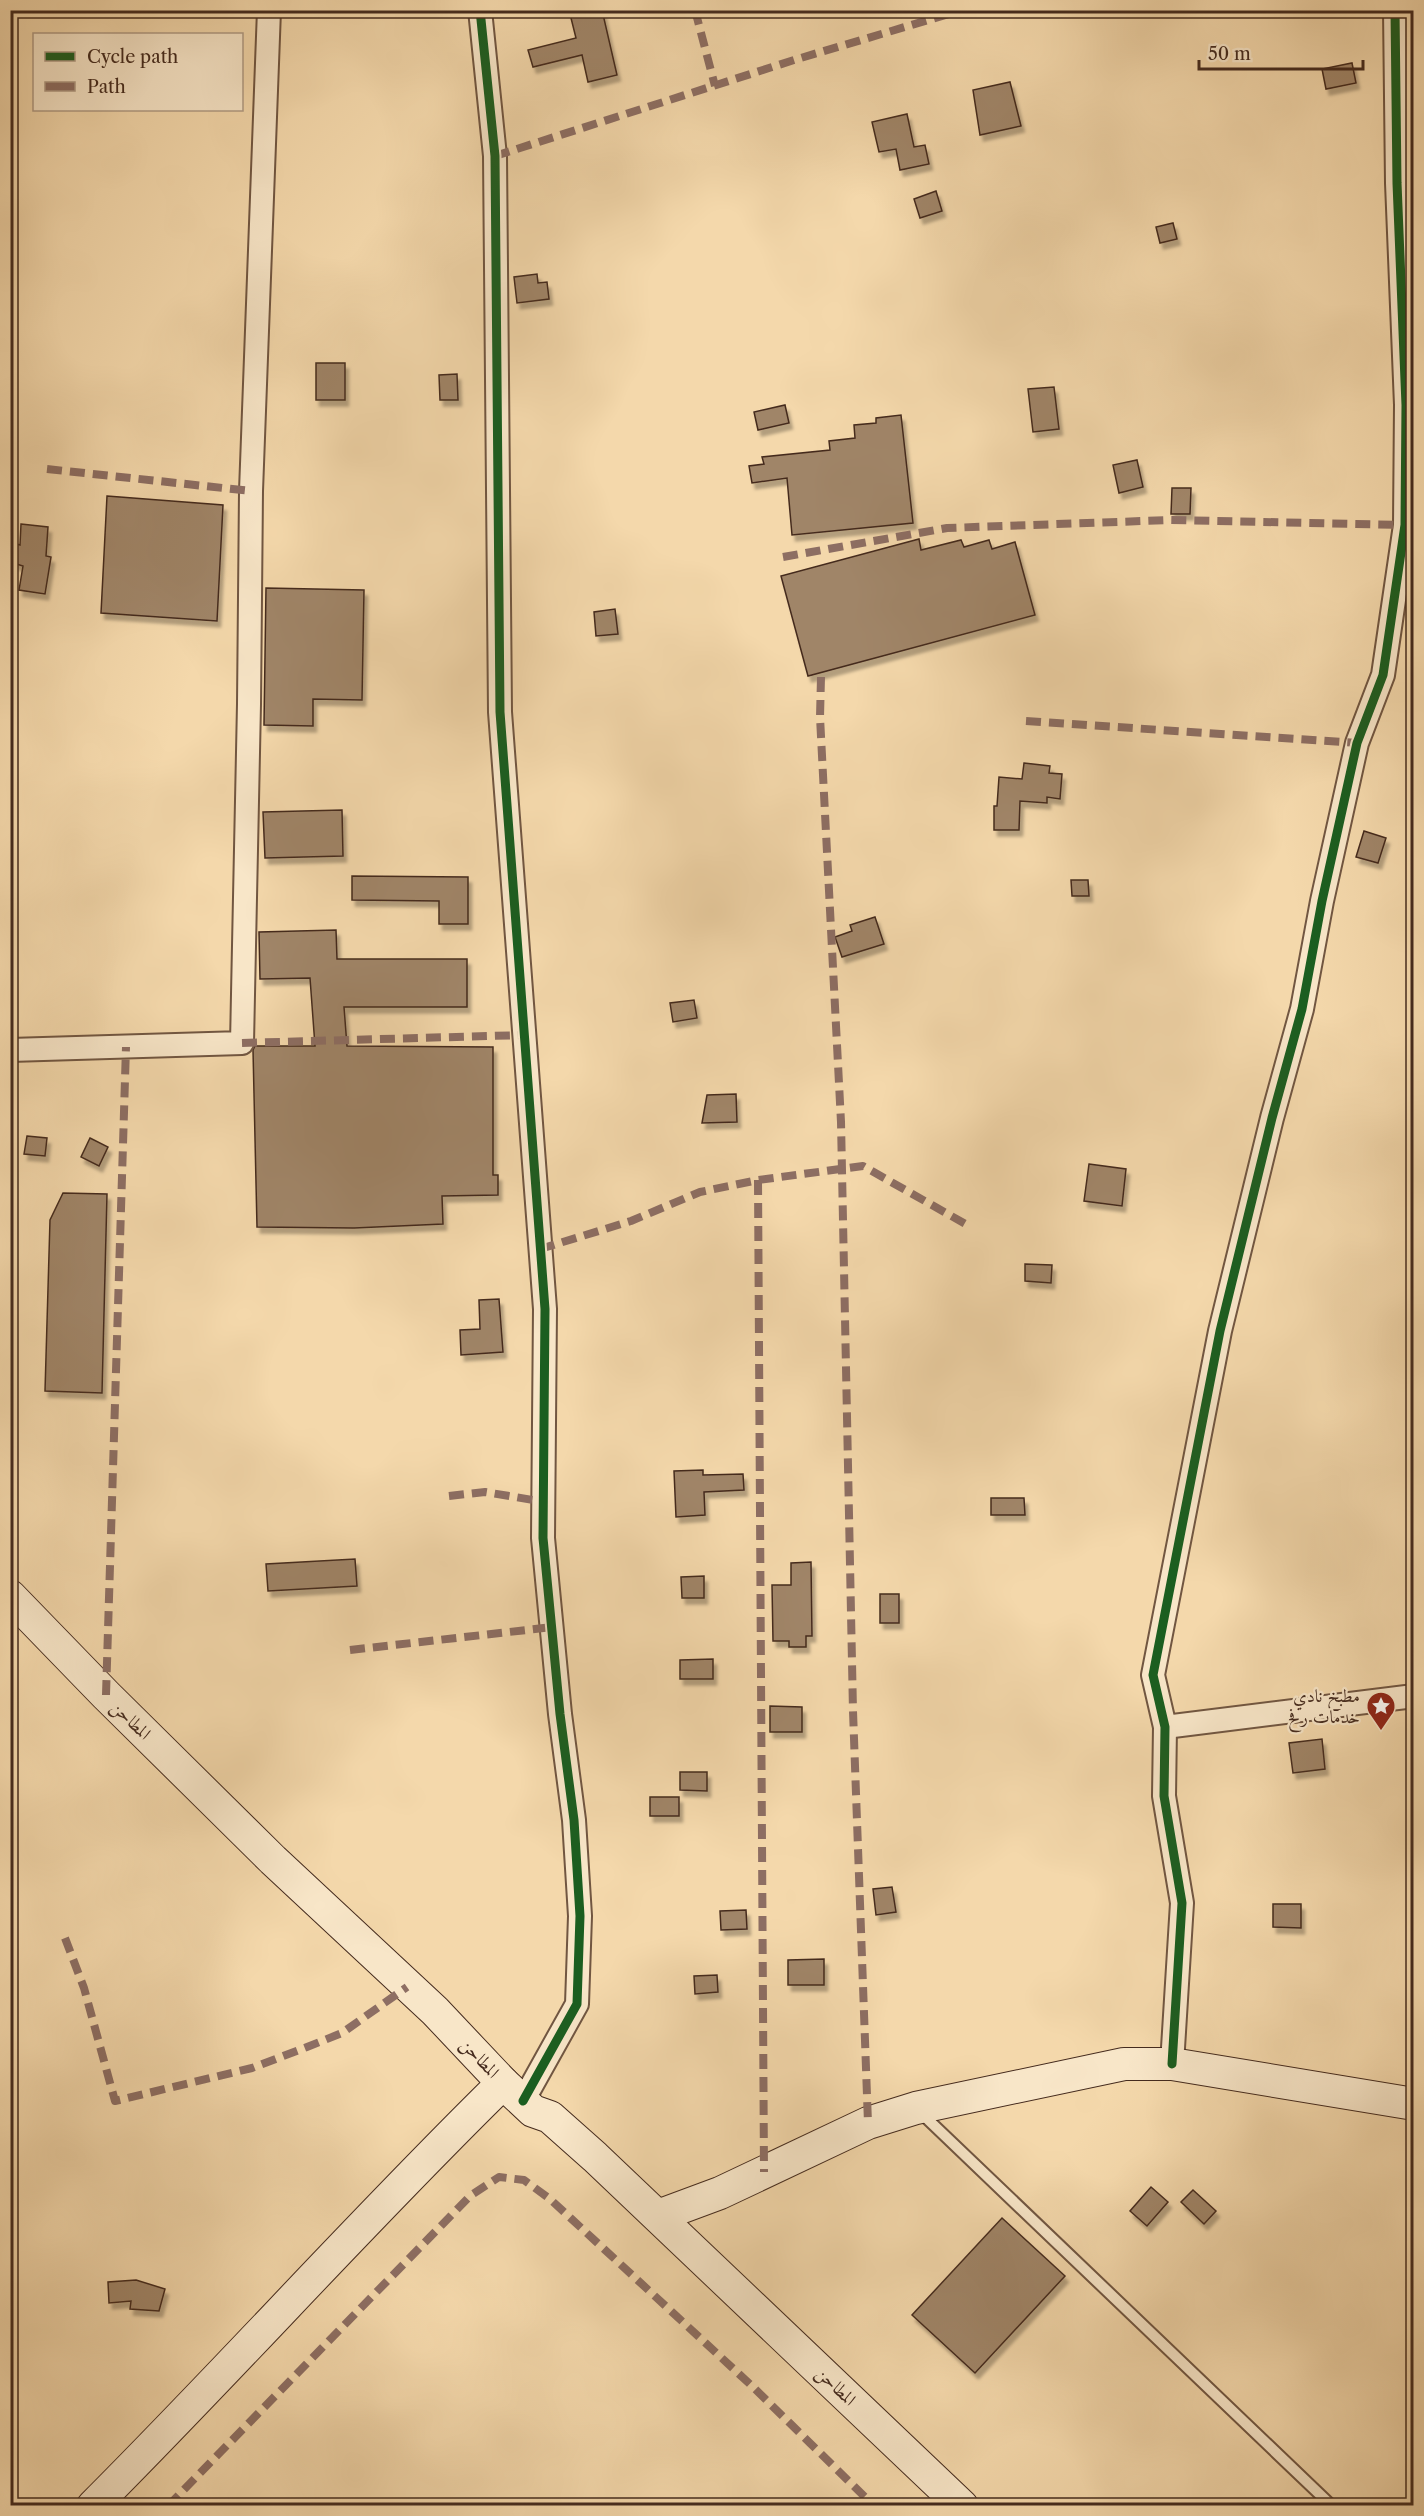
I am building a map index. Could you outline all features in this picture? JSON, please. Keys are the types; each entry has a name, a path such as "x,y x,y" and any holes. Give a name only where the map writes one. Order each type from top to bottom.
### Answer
{"street":[{"path":"10,1050 242,1043 251,491 269,10"},
{"path":"93,2505 173,2425 398,2186 513,2092 577,2004 580,1916 574,1820 560,1714 543,1538 545,1309 500,712 495,156 480,10"},
{"path":"1172,2064 1182,1903 1164,1797 1165,1727 1153,1675 1220,1331 1272,1118 1302,1009 1324,891 1357,743 1383,675 1405,525 1406,405 1397,183 1395,10"},
{"name":"المطاحن","path":"10,1596 106,1695 273,1860 435,2011 513,2092 533,2111 550,2117 658,2216 962,2505"},
{"path":"1165,1727 1413,1696"},
{"path":"658,2216 720,2193 868,2123 916,2108 1124,2064 1172,2064 1413,2104"}],"lane":[{"path":"916,2108 1332,2505"}],"building":[{"path":"569,10 602,10 617,75 588,82 582,55 533,67 528,50 576,38"},
{"path":"1352,63 1356,83 1326,89 1322,69"},
{"path":"1010,82 1021,126 980,135 973,90"},
{"path":"907,114 914,147 925,145 929,164 900,170 896,149 879,152 872,122"},
{"path":"936,191 942,211 920,218 914,199"},
{"path":"1173,223 1177,239 1160,243 1156,227"},
{"path":"537,274 538,283 547,282 549,299 517,303 514,277"},
{"path":"316,363 345,363 345,400 316,400"},
{"path":"457,374 458,400 440,400 439,375"},
{"path":"1054,387 1059,429 1033,432 1028,389"},
{"path":"785,405 789,423 758,430 754,412"},
{"path":"901,415 913,523 792,535 787,478 752,483 749,466 764,464 762,457 830,450 829,441 855,438 854,425 876,423 876,418"},
{"path":"1137,460 1143,487 1119,493 1113,465"},
{"path":"1172,488 1191,488 1190,514 1171,514"},
{"path":"107,496 223,505 217,621 101,613"},
{"path":"21,524 48,527 46,556 51,557 45,594 19,590 23,566 10,562 10,542 20,545"},
{"path":"919,539 921,550 961,540 964,547 989,540 992,549 1015,542 1035,615 808,676 781,576"},
{"path":"266,588 364,590 362,700 313,699 313,726 264,725"},
{"path":"615,609 618,634 596,636 594,612"},
{"path":"1024,763 1050,766 1049,773 1062,774 1060,799 1047,797 1047,803 1020,801 1019,830 994,830 994,806 997,806 999,777 1022,779"},
{"path":"342,810 343,856 265,858 263,812"},
{"path":"1364,831 1386,838 1378,863 1356,857"},
{"path":"352,876 468,877 468,924 439,924 439,901 352,900"},
{"path":"1071,880 1088,880 1089,896 1072,896"},
{"path":"875,917 884,944 842,957 835,937 852,931 850,925"},
{"path":"336,930 337,959 467,959 467,1007 344,1007 347,1046 493,1047 493,1175 498,1175 498,1195 442,1196 443,1224 354,1228 257,1227 253,1050 255,1046 315,1046 310,978 260,979 259,932"},
{"path":"694,1000 697,1018 673,1022 670,1003"},
{"path":"736,1094 737,1122 702,1123 707,1095"},
{"path":"27,1136 47,1138 45,1156 24,1154"},
{"path":"90,1138 108,1147 99,1166 81,1157"},
{"path":"1089,1164 1126,1169 1122,1206 1084,1201"},
{"path":"63,1193 107,1194 102,1393 45,1391 50,1220"},
{"path":"1025,1264 1052,1265 1051,1283 1025,1281"},
{"path":"499,1299 503,1352 461,1355 460,1330 480,1329 479,1300"},
{"path":"703,1470 703,1475 743,1474 744,1490 704,1492 705,1515 676,1517 674,1471"},
{"path":"991,1498 1024,1498 1025,1515 991,1515"},
{"path":"355,1559 357,1586 268,1591 266,1564"},
{"path":"811,1562 812,1636 806,1636 806,1647 789,1647 789,1641 773,1641 772,1585 791,1585 791,1563"},
{"path":"704,1576 704,1598 682,1598 681,1577"},
{"path":"880,1594 899,1594 899,1623 880,1623"},
{"path":"713,1659 713,1679 680,1679 680,1660"},
{"path":"770,1706 802,1707 802,1732 770,1732"},
{"path":"1322,1739 1325,1769 1293,1773 1289,1743"},
{"path":"680,1772 707,1772 707,1791 680,1790"},
{"path":"650,1797 679,1797 679,1816 650,1816"},
{"path":"892,1887 896,1912 876,1915 873,1889"},
{"path":"1273,1904 1301,1904 1301,1928 1273,1927"},
{"path":"746,1910 747,1929 721,1930 720,1911"},
{"path":"824,1959 824,1985 788,1985 788,1960"},
{"path":"717,1975 718,1992 695,1994 694,1976"},
{"path":"1151,2187 1168,2202 1147,2226 1130,2211"},
{"path":"1193,2190 1216,2211 1204,2224 1181,2202"},
{"path":"1002,2218 1065,2276 975,2373 912,2315"},
{"path":"136,2280 165,2289 159,2311 130,2309 131,2301 109,2303 108,2282"}],"marked path":[{"path":"695,10 715,86"},
{"path":"495,156 794,60 962,10"},
{"path":"47,469 251,491"},
{"path":"783,557 947,528 1171,520 1405,525"},
{"path":"821,677 820,717 841,1122 853,1711 868,2123"},
{"path":"1026,721 1357,743"},
{"path":"242,1043 524,1035"},
{"path":"106,1695 126,1047"},
{"path":"540,1249 631,1221 700,1192 758,1180 863,1166 969,1226"},
{"path":"758,1180 764,2172"},
{"path":"449,1496 485,1492 545,1502"},
{"path":"350,1650 553,1627"},
{"path":"65,1938 84,1988 115,2101 252,2068 307,2047 342,2033 407,1987"},
{"path":"168,2506 470,2196 499,2177 524,2180 550,2199 752,2386 874,2506"}],"cycle path":[{"path":"480,10 495,156 500,712 545,1309 543,1538 560,1714 574,1820 580,1916 577,2004 523,2101"},
{"path":"1172,2064 1182,1903 1164,1796 1165,1727 1153,1675 1220,1331 1272,1118 1302,1009 1322,901 1357,743 1383,675 1405,525 1406,405 1397,183 1395,10"}],"place":[{"name":"مطبخ نادي خدمات رفح","path":"1381,1732"}]}
